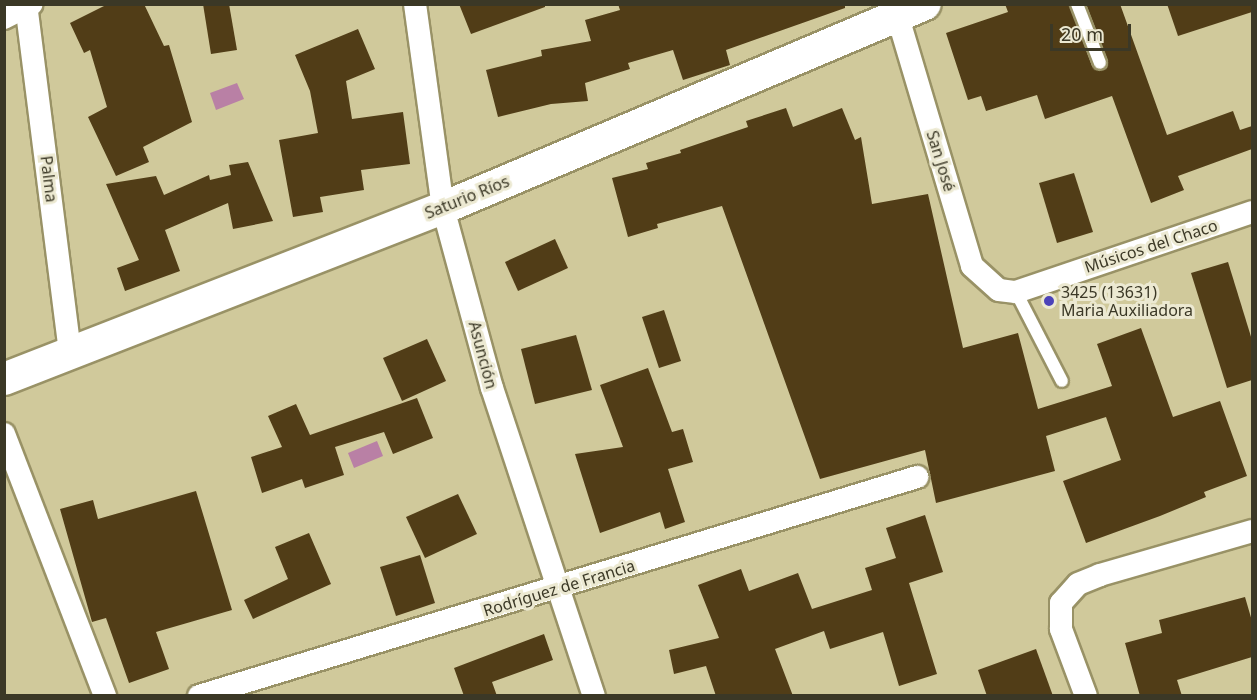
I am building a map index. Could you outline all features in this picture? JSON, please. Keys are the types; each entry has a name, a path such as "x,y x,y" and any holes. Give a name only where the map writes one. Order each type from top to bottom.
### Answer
{"street":[{"name":"Asunción","path":"415,4 443,208 492,388 594,696"},
{"path":"4,18 28,5"},
{"name":"Palma","path":"28,5 70,353"},
{"name":"Saturio Ríos","path":"4,379 443,208 906,9"},
{"name":"San José","path":"906,9 972,266 999,290 1016,292"},
{"name":"Músicos del Chaco","path":"1016,292 1252,212"},
{"path":"4,434 105,696"},
{"name":"Rodríguez de Francia","path":"199,696 557,589 917,477"},
{"path":"1086,696 1061,629 1060,603 1078,584 1100,574 1252,531"}],"lane":[{"path":"1077,4 1100,63"},
{"path":"1016,292 1062,381"}],"shaded area":[{"path":"237,83 244,99 216,110 210,93"},
{"path":"377,441 383,456 354,468 348,453"}],"building":[{"path":"108,4 144,4 164,46 169,45 192,122 143,147 149,162 116,176 88,117 107,107 90,50 84,53 70,23"},
{"path":"203,4 229,4 237,50 211,54"},
{"path":"459,4 545,4 545,7 471,34"},
{"path":"618,4 845,4 845,8 726,50 730,65 683,80 673,50 628,63 630,69 585,83 588,101 551,104 498,117 486,70 542,56 541,50 591,41 585,20 620,10"},
{"path":"1005,4 1069,4 1092,66 1099,71 1107,68 1108,61 1086,4 1120,4 1167,135 1233,111 1240,130 1252,126 1252,149 1178,176 1184,190 1151,203 1112,96 1045,119 1037,95 986,111 981,96 968,100 946,33 1008,12"},
{"path":"1167,4 1252,4 1252,12 1178,36"},
{"path":"358,29 375,69 346,81 352,119 403,112 410,164 361,170 364,190 320,197 323,212 293,217 279,140 318,133 310,91 295,55"},
{"path":"786,108 793,127 842,108 855,140 861,137 872,204 928,194 963,348 1018,333 1038,409 1112,386 1097,344 1141,328 1173,417 1220,401 1247,476 1204,492 1206,497 1086,543 1063,481 1121,460 1106,417 1046,436 1055,471 936,503 925,450 820,479 722,206 657,224 658,228 628,237 612,178 648,169 646,163 681,153 680,150 748,127 746,121"},
{"path":"248,162 273,221 233,229 228,203 165,230 180,271 125,291 117,268 139,260 106,184 156,176 164,195 209,175 210,180 231,175 229,165"},
{"path":"1074,173 1093,232 1057,243 1039,183"},
{"path":"555,239 568,268 518,291 505,262"},
{"path":"1228,262 1252,340 1252,380 1227,388 1191,273"},
{"path":"664,310 681,361 659,368 642,317"},
{"path":"576,335 592,390 535,404 521,349"},
{"path":"427,339 446,381 402,401 383,358"},
{"path":"648,368 672,432 683,429 693,462 668,469 685,522 665,529 660,512 600,533 575,454 623,447 600,385"},
{"path":"417,398 433,438 393,454 384,432 335,447 344,475 305,488 302,479 262,493 251,457 282,447 268,416 296,404 310,435"},
{"path":"196,491 232,610 156,632 169,669 129,683 106,618 92,622 60,509 93,500 98,519"},
{"path":"458,494 477,534 425,558 406,517"},
{"path":"925,515 943,572 909,583 937,674 899,686 883,632 830,649 824,631 775,649 793,696 716,696 706,666 674,674 669,650 719,638 698,585 741,569 749,591 798,573 812,609 872,590 865,568 896,558 886,528"},
{"path":"309,533 331,584 253,619 244,600 288,579 275,547"},
{"path":"420,555 435,603 396,616 380,567"},
{"path":"1245,597 1252,621 1252,657 1177,680 1182,696 1140,696 1125,643 1162,633 1159,620"},
{"path":"544,634 553,660 492,682 497,696 464,696 454,668"},
{"path":"1036,649 1053,696 987,696 978,670"}],"place":[{"name":"3425 (13631) Maria Auxiliadora","path":"1049,301"}]}
